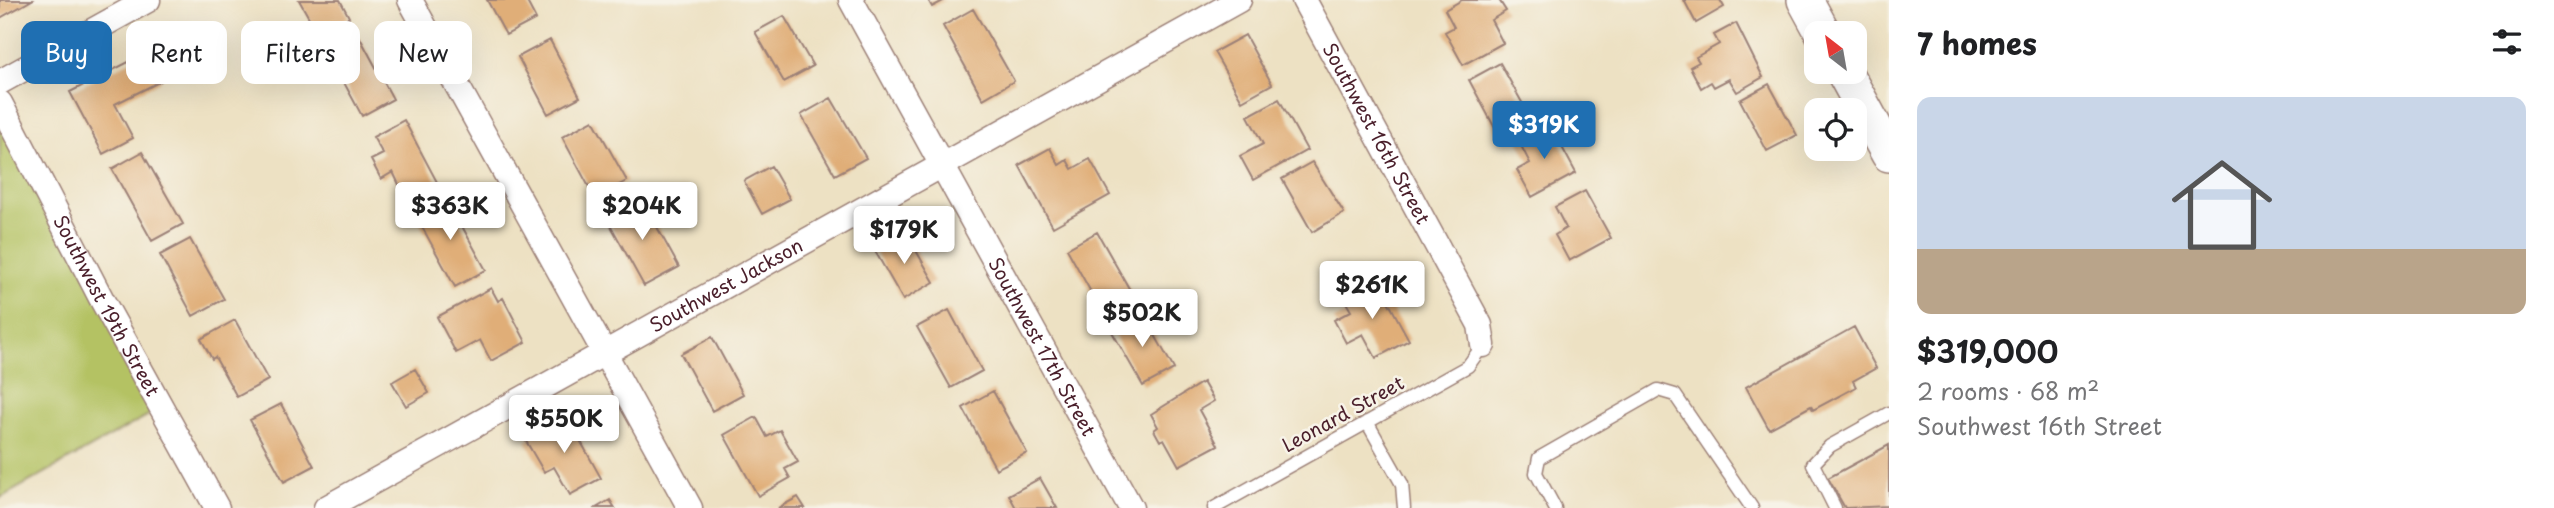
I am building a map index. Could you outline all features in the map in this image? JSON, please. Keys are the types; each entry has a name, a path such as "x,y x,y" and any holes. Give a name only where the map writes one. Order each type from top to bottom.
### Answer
{"street":[{"path":"0,82 148,0"},
{"path":"410,0 690,508"},
{"name":"Southwest 17th Street","path":"851,0 1131,508"},
{"name":"Southwest Jackson","path":"326,508 1239,0"},
{"name":"Southwest 16th Street","path":"1304,0 1480,325 1483,345"},
{"path":"1805,0 1816,21"},
{"path":"1851,84 1889,154"},
{"name":"Southwest 19th Street","path":"0,103 102,300 217,508"}],"lane":[{"name":"Leonard Street","path":"1214,508 1468,366 1483,345"},
{"path":"1555,508 1536,473 1539,458 1658,390 1675,395 1752,508"},
{"path":"1835,508 1813,464 1830,446 1889,413"},
{"path":"1367,422 1402,484 1404,508"}],"green space":[{"path":"0,103 161,408 0,498"}],"building":[{"path":"0,0 32,0 0,18"},
{"path":"299,0 340,0 349,17 342,21 311,21"},
{"path":"487,0 526,0 536,19 506,35"},
{"path":"928,0 945,0 932,7"},
{"path":"1462,0 1499,0 1506,11 1491,20 1503,43 1463,65 1445,32 1454,27 1445,10"},
{"path":"1684,0 1720,0 1724,7 1696,23"},
{"path":"973,9 1014,81 983,99 943,26"},
{"path":"784,16 813,66 784,82 755,32"},
{"path":"1736,23 1763,77 1737,92 1729,79 1714,87 1711,82 1701,88 1690,67 1699,62 1696,57 1719,44 1714,35"},
{"path":"1245,35 1272,84 1242,101 1214,52"},
{"path":"360,38 374,64 374,84 385,84 393,99 362,116 345,84 360,84"},
{"path":"550,40 580,97 548,114 518,57"},
{"path":"126,63 126,84 155,84 115,104 133,138 103,154 70,92 86,84 112,84 112,70"},
{"path":"1500,63 1529,115 1497,132 1469,80"},
{"path":"1769,84 1797,135 1767,151 1740,100"},
{"path":"831,98 866,158 835,175 801,115"},
{"path":"1279,99 1307,150 1253,180 1240,156 1263,144 1248,116"},
{"path":"404,120 437,182 406,199 393,172 381,179 371,160 383,154 373,137"},
{"path":"593,120 627,181 595,198 562,137"},
{"path":"1549,123 1576,173 1532,197 1517,170 1530,163 1518,140"},
{"path":"1050,148 1059,165 1067,160 1072,169 1090,159 1110,195 1053,227 1019,165"},
{"path":"142,152 183,224 152,241 112,169"},
{"path":"1312,162 1344,213 1312,232 1282,179"},
{"path":"771,166 790,199 762,214 744,181"},
{"path":"1585,191 1611,238 1569,261 1555,235 1566,228 1555,207"},
{"path":"446,197 486,270 455,287 415,214"},
{"path":"641,198 679,267 644,286 606,217"},
{"path":"1097,232 1131,292 1101,310 1067,249"},
{"path":"906,233 934,282 903,300 875,251"},
{"path":"190,239 224,299 193,316 160,255"},
{"path":"1377,281 1409,340 1376,358 1363,334 1346,343 1334,320 1351,311 1344,299"},
{"path":"491,288 498,301 503,298 526,342 491,361 480,340 456,353 437,317"},
{"path":"949,310 982,371 951,388 917,327"},
{"path":"1142,312 1174,369 1143,386 1111,330"},
{"path":"235,320 268,380 237,397 215,357 212,359 201,339"},
{"path":"1854,327 1876,368 1853,381 1856,387 1813,410 1811,406 1769,429 1746,387"},
{"path":"712,337 743,394 712,411 681,354"},
{"path":"415,369 429,393 406,406 392,382"},
{"path":"1203,382 1214,401 1199,410 1218,445 1179,466 1164,439 1160,441 1154,430 1158,427 1151,414"},
{"path":"993,391 1027,453 996,469 963,408"},
{"path":"281,404 314,466 284,482 250,420"},
{"path":"566,415 601,478 570,495 554,467 544,472 526,441 536,435 535,432"},
{"path":"756,417 767,437 780,430 798,462 785,469 790,478 758,496 724,435"},
{"path":"1889,445 1889,506 1845,508 1828,478"},
{"path":"1040,478 1057,508 1016,508 1009,495"},
{"path":"798,497 805,508 778,508"},
{"path":"610,500 615,508 596,508"}]}
